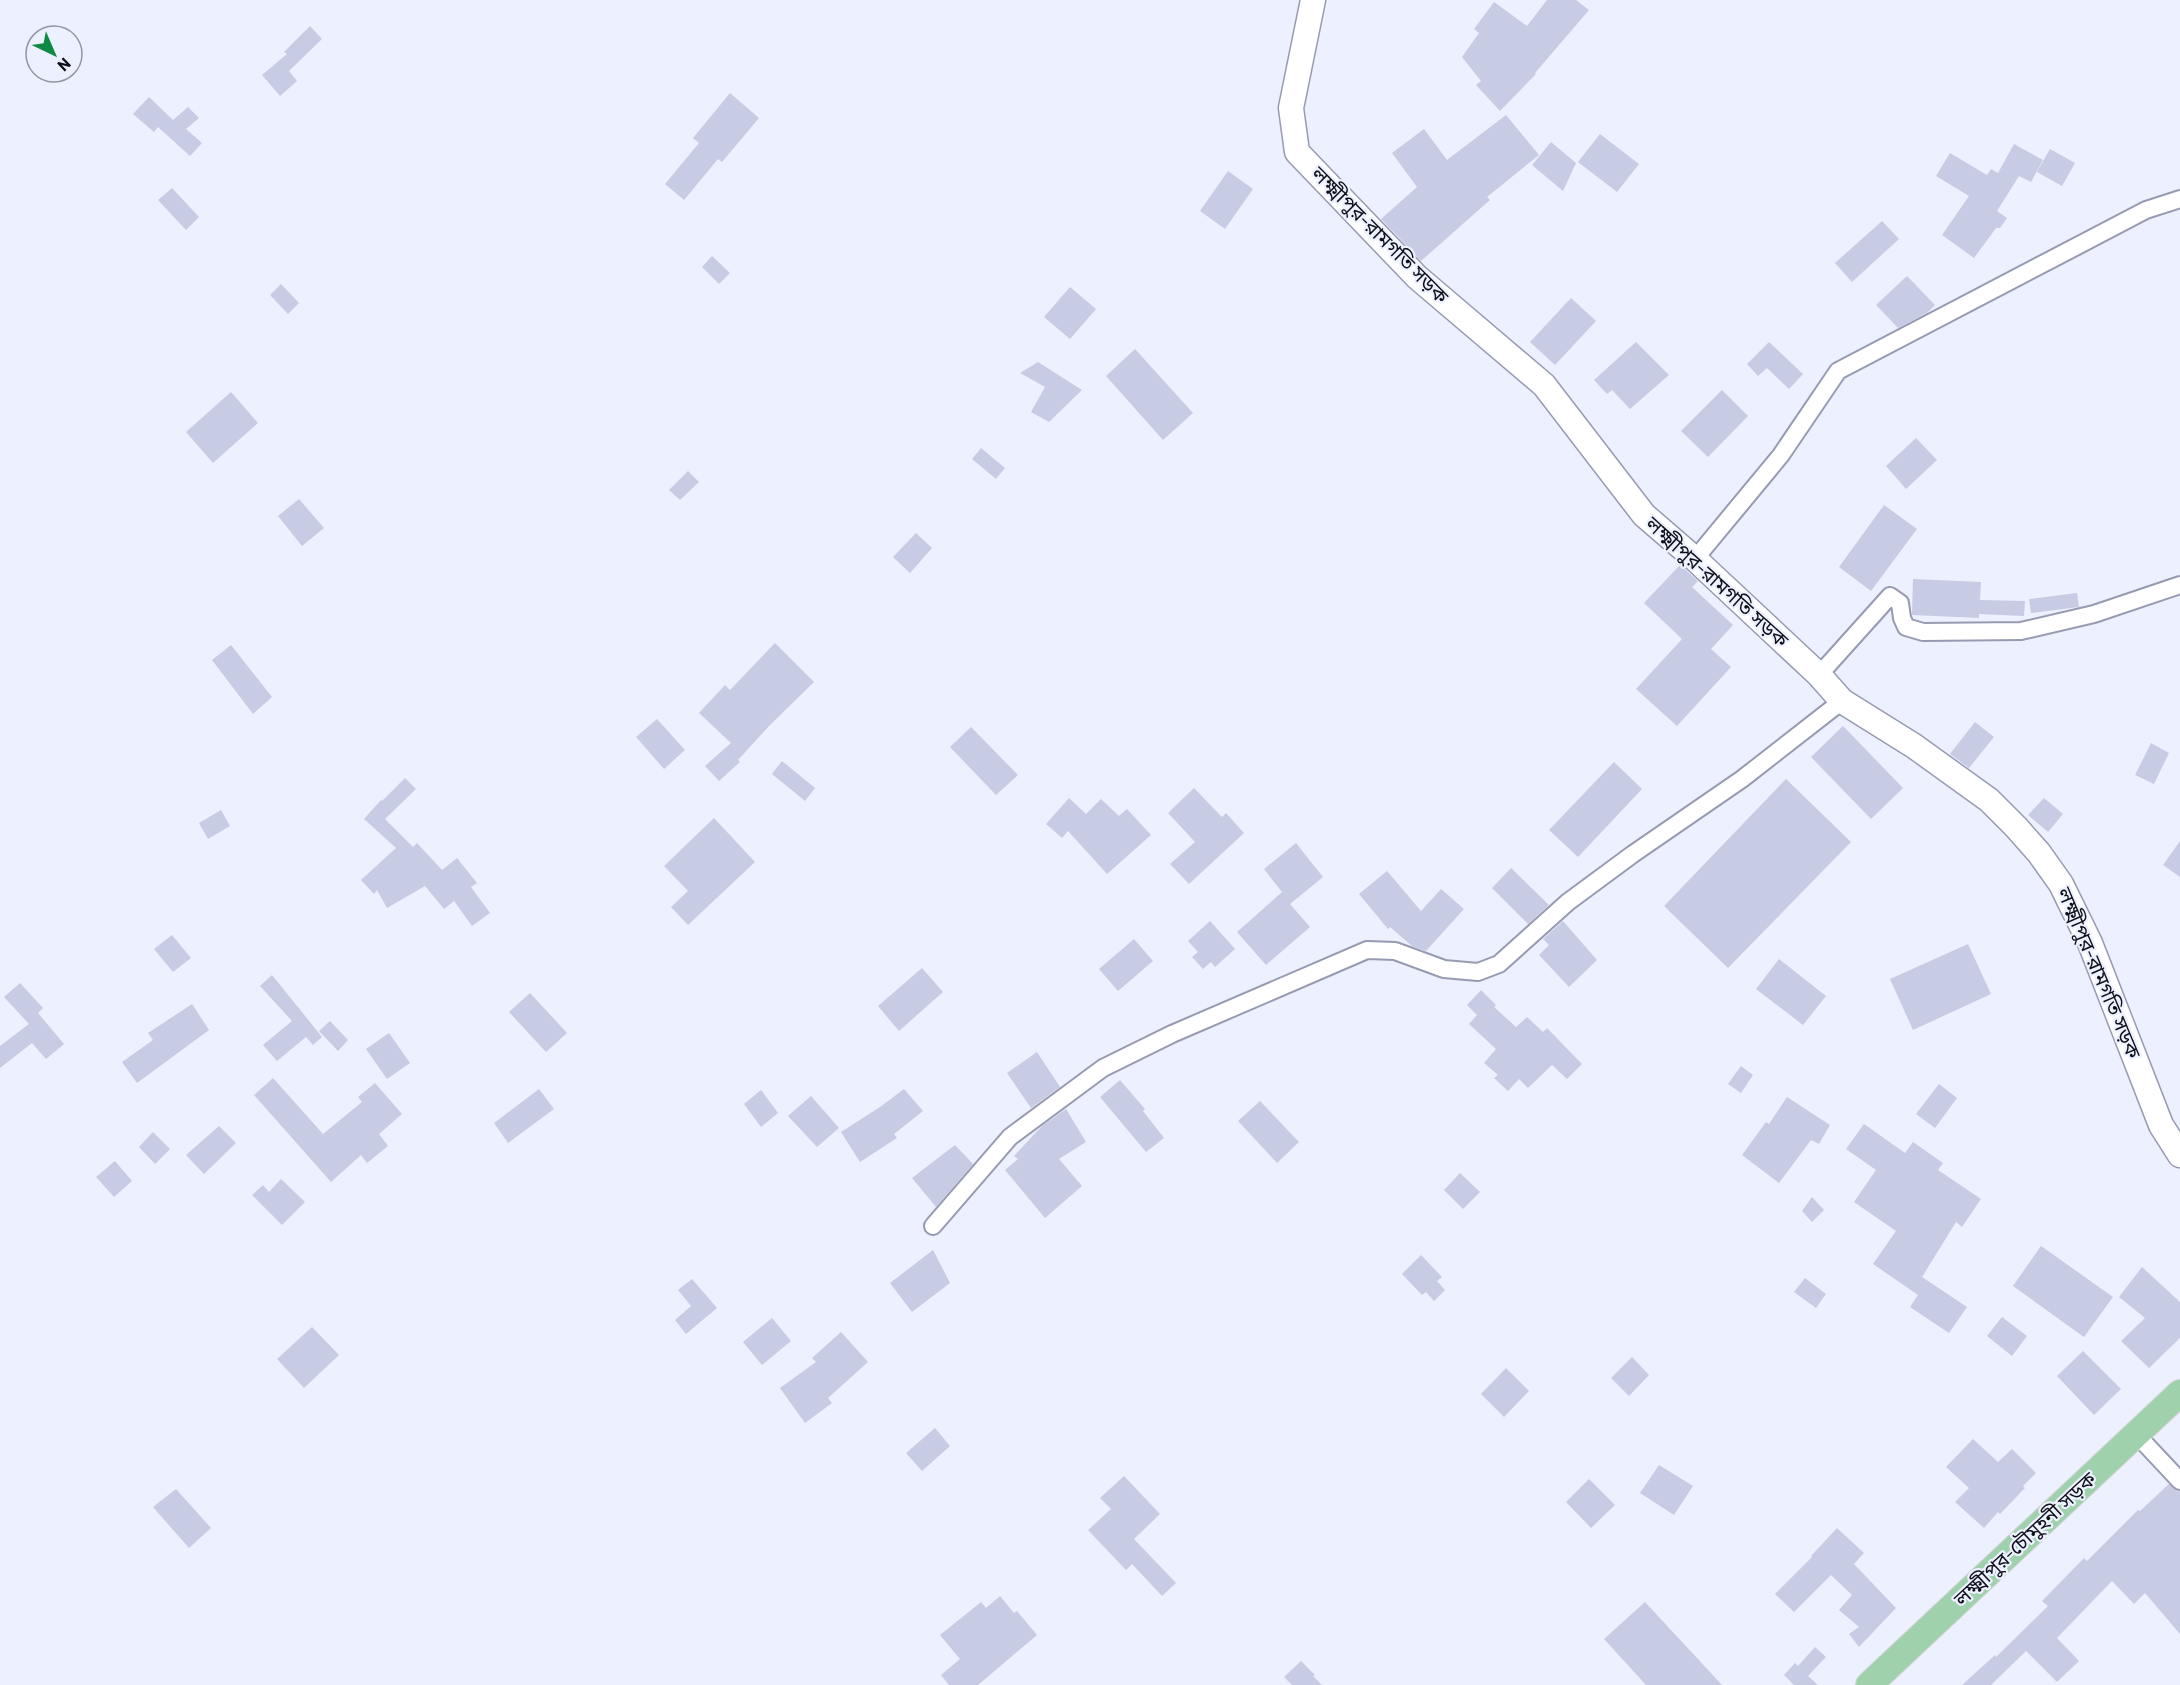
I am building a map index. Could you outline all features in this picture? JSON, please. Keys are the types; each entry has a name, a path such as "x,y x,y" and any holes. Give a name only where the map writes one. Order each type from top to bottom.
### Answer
{"main road":[{"name":"লক্ষ্মীপুর-রামগতি সড়ক","path":"1313,0 1291,108 1297,152 1417,277 1544,385 1644,515 1695,559 1819,675 1842,701 1914,746 1989,800 2039,853 2061,884 2090,943 2162,1125 2180,1155"},
{"name":"লক্ষ্মীপুর-চৌমুহনী সড়ক","path":"1869,1685 2180,1393"}],"street":[{"path":"1695,559 1781,455 1838,371 2136,215 2180,199"},
{"path":"1819,675 1890,596 1900,603 1906,627 1923,632 2021,631 2094,614 2180,585"},
{"path":"933,1226 1010,1137 1103,1068 1172,1034 1366,950 1395,951 1444,969 1478,972 1499,964 1568,902 1742,779 1842,701"},
{"path":"2136,1434 2180,1480"}],"building":[{"path":"1547,0 1576,0 1589,10 1536,74 1500,111 1476,85 1481,81 1462,57 1479,33 1474,29 1494,2 1527,26"},
{"path":"310,26 322,39 289,71 297,81 280,96 262,75 287,54 284,52"},
{"path":"730,93 759,118 722,162 718,159 684,200 665,184 699,143 693,138"},
{"path":"149,97 173,120 188,107 199,118 186,129 202,143 190,156 158,127 154,132 133,114"},
{"path":"1506,115 1539,155 1487,197 1490,200 1421,261 1381,219 1417,187 1392,153 1424,129 1447,160"},
{"path":"1600,134 1639,164 1617,192 1578,162"},
{"path":"1551,142 1576,163 1563,191 1532,165"},
{"path":"2014,144 2043,160 2031,182 2019,176 1997,211 2007,218 2000,228 1996,228 1974,258 1942,235 1969,196 1936,176 1950,153 1987,175 1991,169 1998,173"},
{"path":"2050,149 2075,163 2062,186 2037,172"},
{"path":"1228,171 1253,189 1225,229 1200,211"},
{"path":"172,188 199,217 186,230 158,200"},
{"path":"1882,221 1899,239 1852,282 1835,263"},
{"path":"712,256 730,273 719,284 702,267"},
{"path":"1907,276 1935,305 1927,313 1898,328 1876,305"},
{"path":"281,284 299,303 288,314 270,295"},
{"path":"1070,287 1096,309 1070,339 1044,317"},
{"path":"1571,298 1596,321 1555,365 1530,342"},
{"path":"1636,342 1669,375 1630,409 1612,390 1607,394 1594,380"},
{"path":"1769,342 1803,374 1789,389 1767,368 1758,376 1747,364"},
{"path":"1135,349 1193,413 1163,440 1106,376"},
{"path":"1038,362 1082,390 1049,422 1031,412 1045,387 1020,373"},
{"path":"1722,390 1748,416 1708,457 1681,431"},
{"path":"231,392 258,423 213,463 186,432"},
{"path":"1916,438 1937,460 1906,489 1886,466"},
{"path":"981,448 1005,468 996,479 972,459"},
{"path":"688,471 699,482 680,500 669,490"},
{"path":"299,499 324,528 302,546 278,516"},
{"path":"1884,505 1917,529 1871,591 1839,567"},
{"path":"916,533 932,548 910,573 893,557"},
{"path":"1680,565 1698,581 1692,587 1733,625 1711,649 1731,667 1677,726 1636,689 1682,639 1644,603"},
{"path":"1913,579 1981,582 1980,600 2025,601 2024,616 1979,614 1979,618 1912,615"},
{"path":"2077,593 2079,607 2031,613 2029,599"},
{"path":"775,643 814,682 769,726 738,760 740,762 719,781 705,766 731,743 699,713 725,685 730,690"},
{"path":"231,645 272,697 253,714 212,660"},
{"path":"657,719 685,750 664,769 636,737"},
{"path":"1975,722 1994,737 1969,768 1950,754"},
{"path":"1843,726 1903,788 1871,819 1811,757"},
{"path":"971,727 1018,775 996,795 950,747"},
{"path":"2151,743 2169,753 2154,784 2135,775"},
{"path":"782,761 815,788 805,801 772,774"},
{"path":"1614,762 1642,789 1578,857 1549,830"},
{"path":"405,778 416,789 385,819 413,847 417,843 442,870 457,858 477,883 471,887 490,913 472,926 454,901 444,909 425,886 387,908 377,890 374,894 361,880 396,848 364,819"},
{"path":"1786,779 1851,842 1728,968 1664,906"},
{"path":"1194,788 1222,817 1226,813 1244,833 1189,884 1170,864 1195,842 1168,813"},
{"path":"1069,798 1086,814 1101,799 1119,816 1127,809 1151,835 1107,874 1068,831 1062,838 1046,824"},
{"path":"2044,798 2063,814 2048,832 2028,815"},
{"path":"221,810 230,826 208,839 199,823"},
{"path":"714,818 755,862 688,925 671,907 688,891 664,866"},
{"path":"2180,841 2180,877 2163,865"},
{"path":"1296,843 1323,877 1290,904 1310,927 1266,965 1237,932 1282,892 1264,869"},
{"path":"1511,868 1549,905 1528,924 1492,888"},
{"path":"1387,871 1421,911 1441,889 1464,909 1426,951 1412,946 1390,927 1388,929 1359,894"},
{"path":"1210,921 1235,949 1215,967 1211,962 1203,969 1192,957 1198,952 1188,941"},
{"path":"1563,921 1597,960 1569,987 1539,955 1549,945 1543,939"},
{"path":"172,935 191,958 173,972 154,949"},
{"path":"1134,939 1153,961 1118,991 1099,969"},
{"path":"1968,944 1991,994 1913,1030 1890,979"},
{"path":"1779,959 1826,996 1803,1025 1756,989"},
{"path":"922,968 943,992 899,1031 878,1006"},
{"path":"272,975 322,1037 313,1045 306,1037 277,1061 263,1045 292,1021 260,986"},
{"path":"20,983 43,1008 38,1013 64,1044 46,1059 32,1043 0,1068 0,1046 29,1024 4,997"},
{"path":"1481,990 1496,1005 1494,1007 1516,1027 1527,1017 1543,1032 1547,1028 1582,1064 1567,1079 1552,1065 1528,1088 1519,1079 1508,1091 1494,1078 1498,1075 1484,1063 1496,1049 1469,1024 1477,1015 1467,1005"},
{"path":"530,993 567,1033 546,1052 509,1012"},
{"path":"192,1004 209,1030 137,1083 122,1062 153,1040 148,1033"},
{"path":"330,1021 348,1040 338,1051 319,1031"},
{"path":"389,1033 410,1063 387,1079 366,1049"},
{"path":"1037,1052 1060,1087 1031,1108 1007,1073"},
{"path":"1741,1066 1753,1075 1741,1093 1728,1084"},
{"path":"273,1078 323,1134 362,1102 358,1097 375,1083 402,1114 379,1134 388,1146 367,1163 361,1155 331,1182 254,1095"},
{"path":"1120,1080 1145,1109 1143,1111 1164,1138 1146,1152 1100,1097"},
{"path":"1939,1084 1957,1098 1935,1128 1916,1114"},
{"path":"539,1089 554,1109 508,1143 494,1123"},
{"path":"904,1089 923,1111 894,1134 897,1138 860,1162 841,1132"},
{"path":"761,1090 778,1113 761,1127 744,1104"},
{"path":"811,1096 839,1128 817,1147 788,1116"},
{"path":"1787,1097 1830,1125 1819,1144 1811,1140 1779,1183 1742,1155 1766,1122 1769,1124"},
{"path":"1260,1101 1299,1142 1277,1163 1238,1121"},
{"path":"1066,1109 1086,1142 1059,1159 1082,1186 1045,1218 1005,1170 1018,1159 1014,1156 1042,1126"},
{"path":"1864,1124 1905,1153 1913,1142 1943,1163 1938,1170 1981,1199 1962,1227 1956,1222 1922,1277 1967,1307 1949,1333 1910,1307 1918,1295 1873,1264 1896,1231 1854,1202 1876,1170 1846,1149"},
{"path":"219,1126 236,1143 204,1174 186,1155"},
{"path":"153,1132 170,1149 155,1164 139,1147"},
{"path":"955,1145 973,1164 936,1207 912,1178"},
{"path":"115,1161 132,1181 114,1197 96,1177"},
{"path":"1460,1173 1480,1192 1463,1209 1444,1190"},
{"path":"281,1179 305,1202 282,1225 252,1195 263,1185 269,1192"},
{"path":"1812,1197 1824,1210 1812,1222 1802,1211"},
{"path":"2041,1246 2113,1297 2084,1337 2013,1286"},
{"path":"933,1250 950,1283 912,1312 890,1283"},
{"path":"1421,1255 1442,1277 1437,1281 1445,1290 1434,1301 1426,1292 1422,1295 1402,1274"},
{"path":"2142,1267 2180,1302 2180,1338 2149,1368 2121,1341 2145,1318 2119,1297"},
{"path":"1805,1278 1826,1294 1816,1308 1794,1292"},
{"path":"692,1279 717,1308 686,1334 675,1320 691,1306 678,1290"},
{"path":"2002,1317 2027,1336 2012,1356 1987,1336"},
{"path":"772,1318 791,1341 762,1365 743,1342"},
{"path":"312,1327 339,1355 304,1388 277,1359"},
{"path":"841,1332 868,1362 828,1398 832,1403 805,1423 780,1388 816,1362 812,1358"},
{"path":"2083,1351 2121,1389 2094,1415 2057,1376"},
{"path":"1632,1357 1649,1375 1629,1396 1611,1378"},
{"path":"1506,1368 1529,1391 1504,1417 1481,1394"},
{"path":"935,1428 950,1446 922,1471 906,1453"},
{"path":"1973,1439 1998,1462 2012,1449 2036,1473 2023,1486 2025,1488 1984,1528 1955,1502 1969,1488 1946,1467"},
{"path":"1659,1465 1693,1486 1674,1515 1640,1493"},
{"path":"1124,1476 1160,1514 1134,1539 1176,1583 1162,1596 1132,1564 1126,1570 1088,1530 1111,1509 1100,1498"},
{"path":"1589,1479 1615,1505 1591,1528 1566,1502"},
{"path":"2169,1484 2180,1492 2180,1634 2145,1593 2134,1604 2112,1581 2057,1638 2079,1661 2057,1682 2026,1651 1991,1685 1962,1685 1995,1655 1996,1657 2048,1606 2042,1601 2084,1558 2087,1561 2138,1510 2140,1511"},
{"path":"176,1489 211,1528 189,1548 153,1507"},
{"path":"1837,1528 1864,1553 1854,1564 1896,1608 1859,1647 1849,1634 1859,1627 1839,1610 1852,1595 1831,1575 1794,1612 1775,1594"},
{"path":"1000,1596 1014,1613 1017,1611 1037,1635 978,1685 949,1685 941,1675 960,1659 940,1635 981,1602 986,1608"},
{"path":"1645,1602 1722,1685 1646,1685 1604,1639"},
{"path":"1815,1647 1826,1657 1808,1676 1818,1685 1794,1685 1784,1675 1795,1663 1798,1666"},
{"path":"1301,1661 1322,1685 1292,1685 1284,1677"}]}
